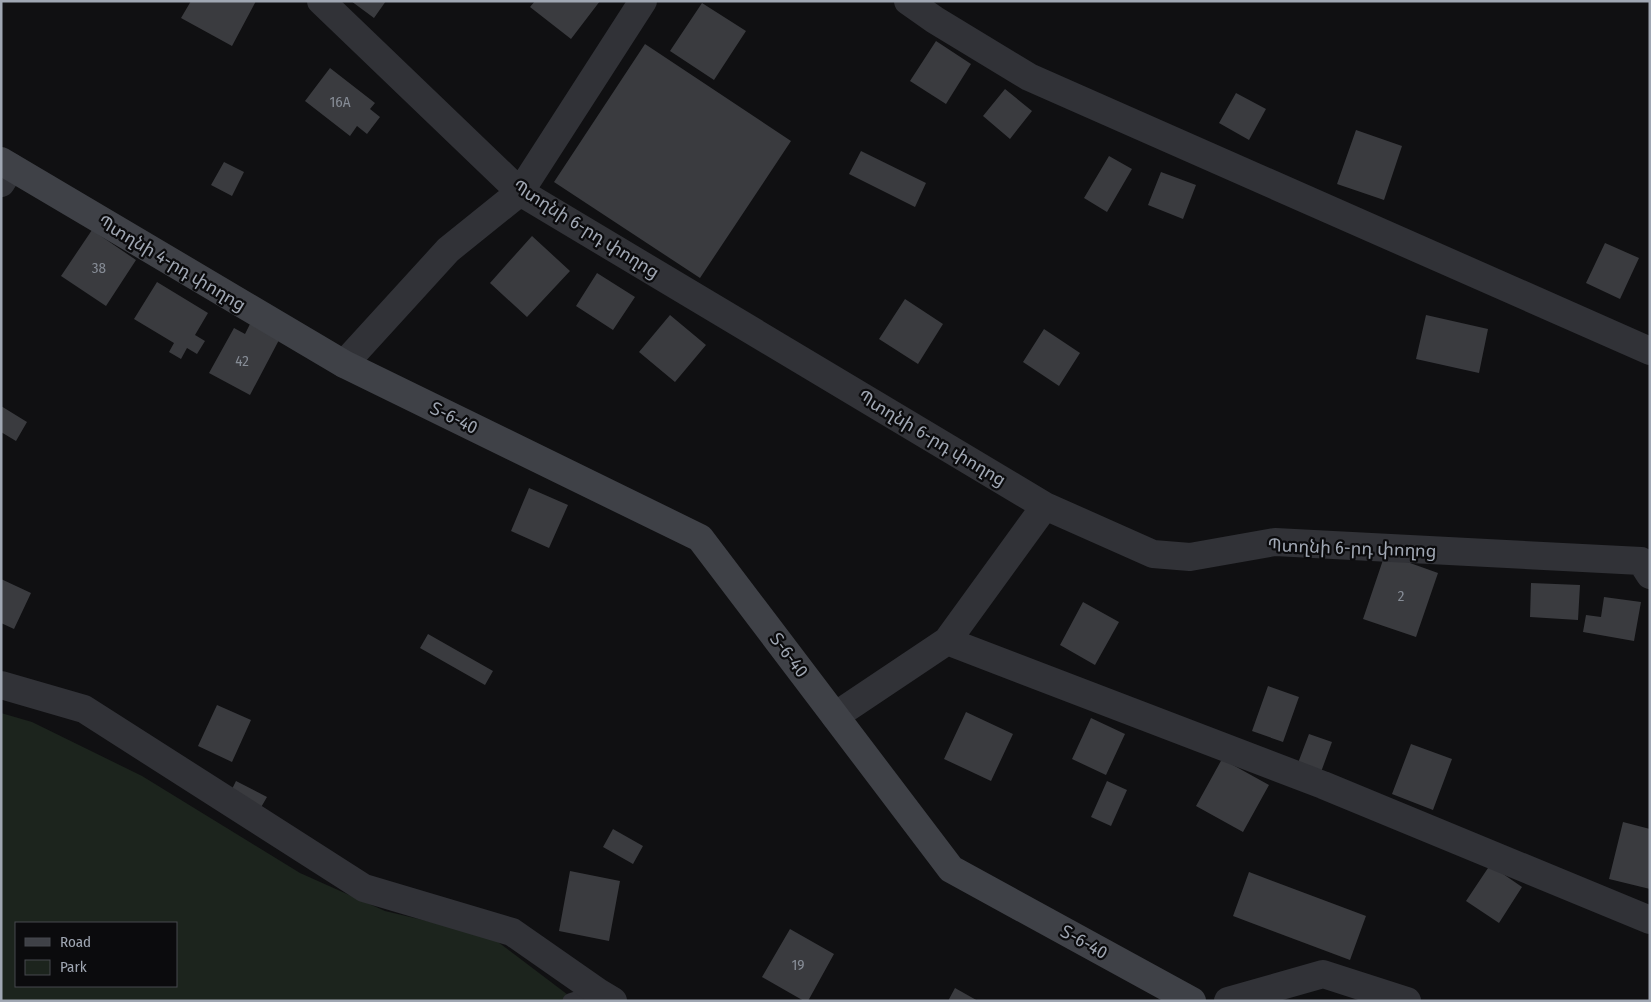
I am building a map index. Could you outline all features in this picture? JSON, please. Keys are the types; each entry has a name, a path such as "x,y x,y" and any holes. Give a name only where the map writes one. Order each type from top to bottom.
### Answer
{"street":[{"name":"Պտղնի 6-րդ փողոց","path":"321,1 520,192 1045,506 1153,554 1190,557 1275,542 1647,564"},
{"path":"344,364 448,250 520,192 643,1"},
{"path":"908,1 935,20 1029,77 1650,351"},
{"name":"Պտղնի 4-րդ փողոց","path":"4,170 344,364"},
{"name":"Տ-6-40","path":"344,364 700,538 950,869 1192,1001"},
{"path":"835,716 947,641 1045,506"},
{"path":"947,641 1323,785 1650,920"},
{"path":"1,685 84,709 364,888 512,932 605,996"},
{"path":"1228,1001 1323,974 1407,1001"}],"lane":[{"path":"570,1001 605,996"}],"green space":[{"path":"1,713 32,722 142,776 300,873 385,911 490,936 576,1001 1,1001"}],"building":[{"path":"191,1 256,1 232,46 181,18"},
{"path":"351,1 386,1 374,18"},
{"path":"535,1 600,1 571,39 530,7"},
{"path":"702,3 746,31 714,80 670,51"},
{"path":"936,41 971,64 946,104 910,81"},
{"path":"645,44 791,141 700,278 554,182"},
{"path":"330,68 375,103 370,109 380,117 367,134 357,126 350,136 305,101"},
{"path":"1005,89 1032,111 1010,139 983,116"},
{"path":"1236,93 1266,109 1249,140 1219,123"},
{"path":"1356,130 1402,146 1384,200 1337,184"},
{"path":"861,151 926,183 915,207 849,174"},
{"path":"1109,156 1132,169 1107,212 1084,198"},
{"path":"224,162 244,172 232,196 211,185"},
{"path":"1161,172 1196,185 1183,219 1148,205"},
{"path":"92,230 136,260 106,306 61,276"},
{"path":"532,236 570,271 527,317 490,283"},
{"path":"1605,243 1639,258 1620,299 1586,283"},
{"path":"597,273 635,297 613,330 576,306"},
{"path":"157,282 208,313 195,335 205,341 197,354 187,348 181,359 169,352 174,343 134,319"},
{"path":"905,299 943,324 918,364 879,339"},
{"path":"670,315 706,345 675,382 639,352"},
{"path":"1426,315 1488,329 1479,373 1416,359"},
{"path":"250,324 279,340 250,395 209,373 234,328 245,334"},
{"path":"1044,329 1080,353 1059,386 1023,362"},
{"path":"1,406 27,422 16,441 1,432"},
{"path":"529,488 568,505 549,548 511,531"},
{"path":"1385,554 1438,573 1416,637 1363,619"},
{"path":"1,579 31,593 14,629 1,623"},
{"path":"1531,583 1580,585 1578,620 1530,617"},
{"path":"1604,597 1641,602 1634,641 1583,632 1586,615 1601,617"},
{"path":"1083,602 1119,622 1095,665 1060,645"},
{"path":"428,634 493,671 485,685 420,648"},
{"path":"1268,686 1299,697 1283,742 1252,731"},
{"path":"217,705 251,720 232,762 198,746"},
{"path":"966,712 1013,734 991,781 944,759"},
{"path":"1091,718 1125,734 1106,775 1072,759"},
{"path":"1309,734 1332,742 1321,772 1298,763"},
{"path":"1411,744 1452,759 1433,810 1392,794"},
{"path":"1222,759 1269,785 1243,832 1196,806"},
{"path":"236,781 267,797 260,809 230,793"},
{"path":"1107,781 1127,790 1111,826 1091,817"},
{"path":"1623,822 1650,829 1650,889 1609,879"},
{"path":"613,829 643,846 633,864 603,847"},
{"path":"1490,865 1522,887 1499,923 1466,901"},
{"path":"570,871 620,881 609,941 559,931"},
{"path":"1249,872 1366,916 1350,960 1233,916"},
{"path":"790,929 834,954 808,1001 804,1001 762,977"},
{"path":"955,988 978,1001 948,1001"}]}
